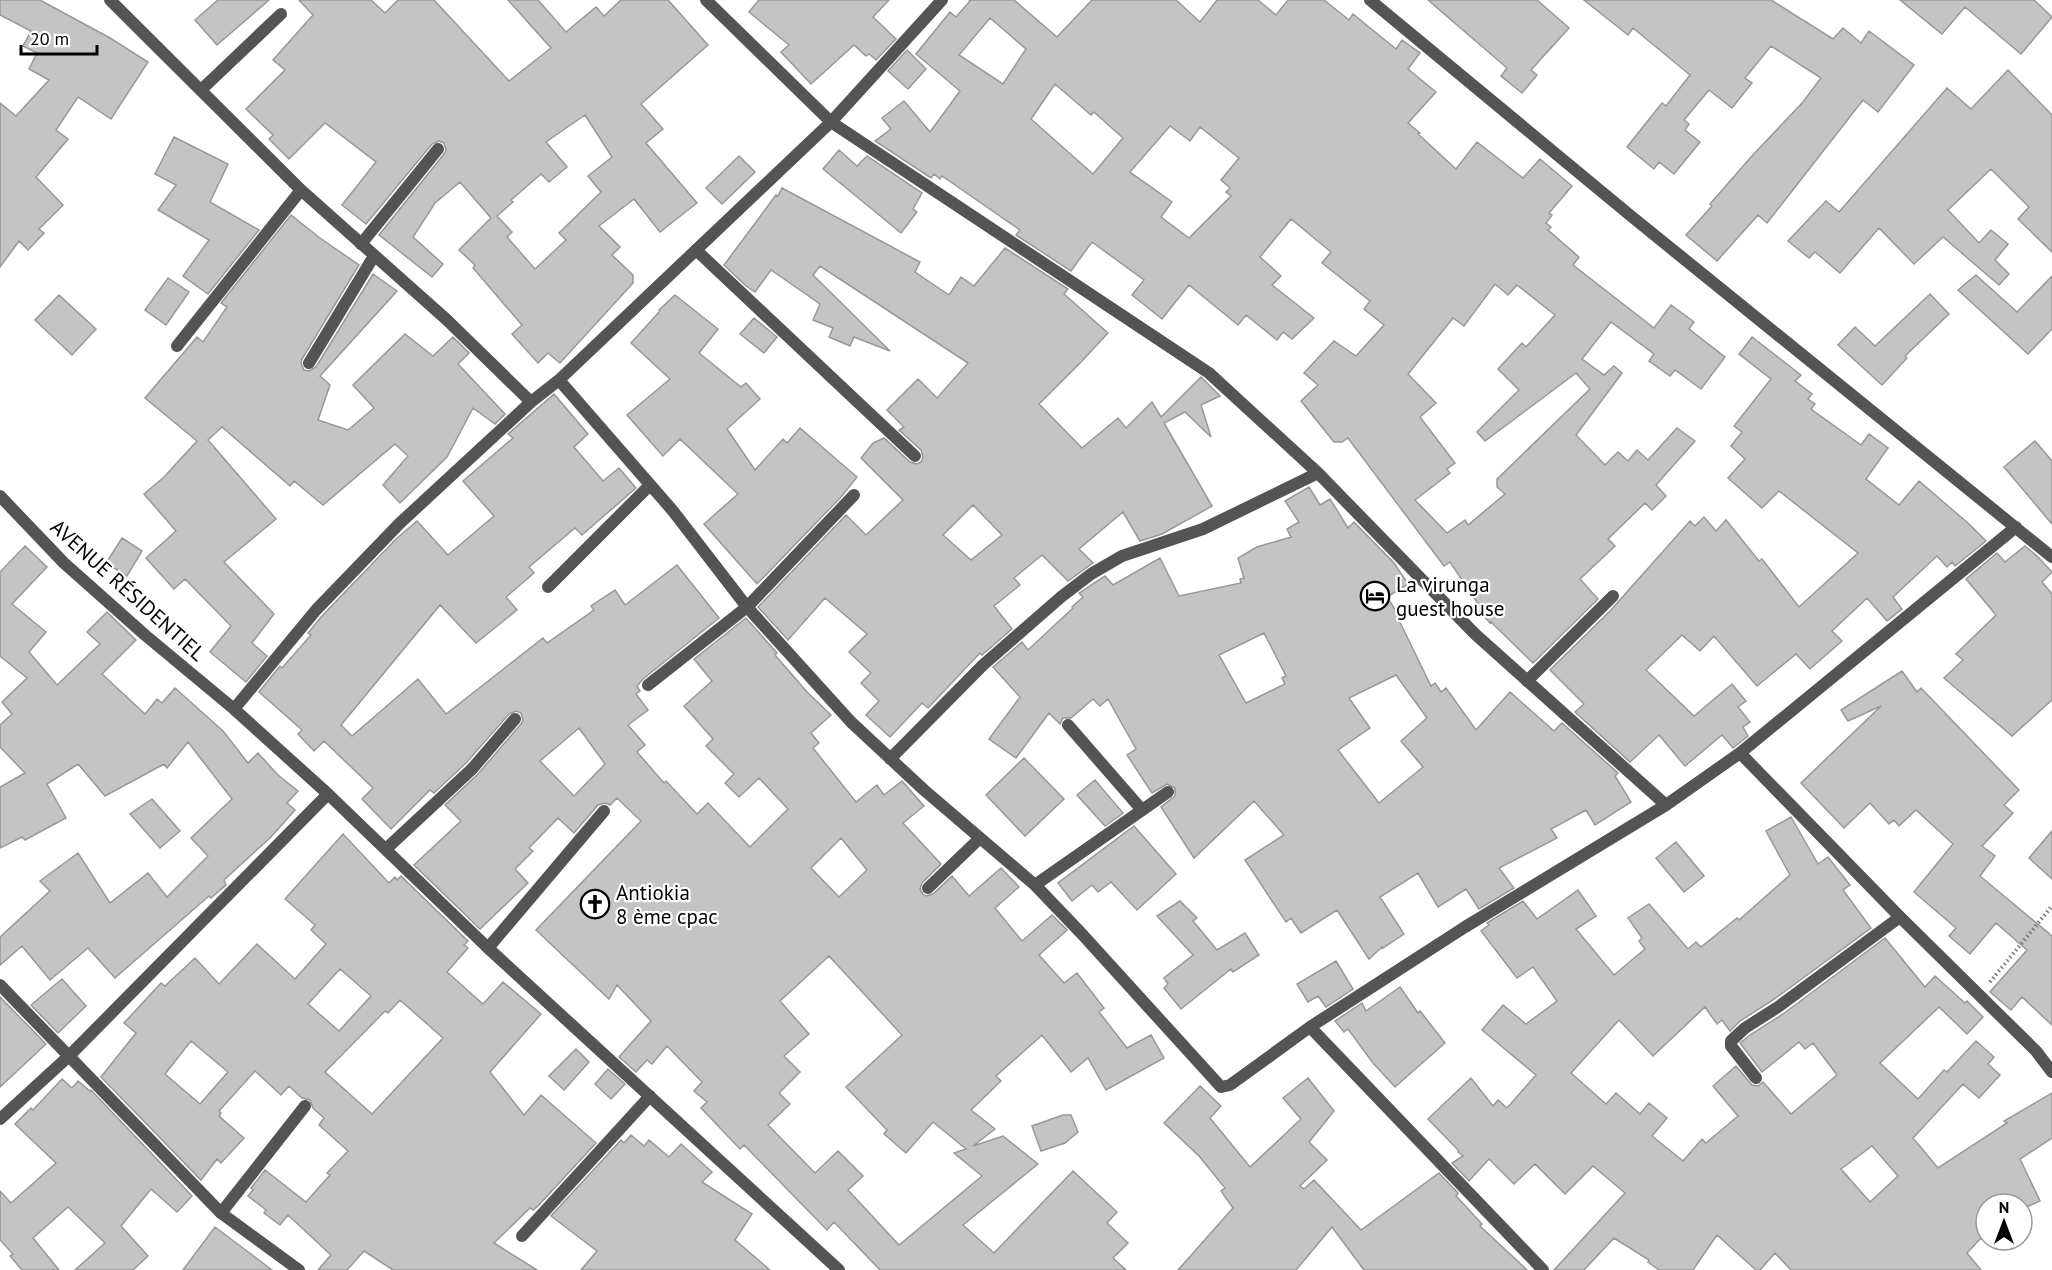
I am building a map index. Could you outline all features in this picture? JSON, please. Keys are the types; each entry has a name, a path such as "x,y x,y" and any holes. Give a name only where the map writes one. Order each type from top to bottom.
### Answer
{"street":[{"path":"110,0 300,190 447,320 531,402"},
{"path":"706,0 831,122 1209,373 1318,473 1475,634 1666,805"},
{"path":"234,709 324,602 400,523 531,402 559,380 831,122 942,0"},
{"path":"1370,0 1640,224 2052,557"},
{"path":"201,90 281,14"},
{"path":"361,244 438,148"},
{"path":"177,345 300,190"},
{"path":"696,250 915,456"},
{"path":"309,363 374,255"},
{"path":"559,380 650,485 747,607 844,714 890,759 1035,885 1221,1087 1230,1085 1310,1027 1465,927 1666,805 1740,753 2016,527"},
{"path":"890,759 983,665 1091,574 1122,556 1203,529 1318,473"},
{"path":"548,587 650,485"},
{"path":"648,685 747,607 854,495"},
{"name":"AVENUE RÉSIDENTIEL","path":"0,496 64,563 234,709 328,794 488,948 838,1270"},
{"path":"1527,681 1613,596"},
{"path":"386,849 472,769 515,719"},
{"path":"1068,725 1142,810"},
{"path":"1740,753 1900,917 2036,1051 2052,1072"},
{"path":"1035,885 1168,792"},
{"path":"0,1119 69,1056 328,794"},
{"path":"488,948 604,811"},
{"path":"927,888 980,838"},
{"path":"1756,1078 1731,1046 1731,1041 1745,1028 1778,1007 1900,917"},
{"path":"0,985 221,1213 299,1270"},
{"path":"1310,1027 1537,1268"},
{"path":"522,1236 650,1096"},
{"path":"221,1213 305,1106"}],"path":[{"path":"1980,994 2052,906"}],"building":[{"path":"0,0 40,0 110,38 148,62 111,119 78,97 56,130 68,139 36,177 63,205 39,229 44,233 28,250 19,241 0,267 0,103 16,116 49,80 29,69 37,53 23,46 31,31 0,15"},
{"path":"218,0 269,0 217,45 195,20"},
{"path":"299,0 371,0 385,13 398,0 434,0 509,81 551,48 508,0 538,0 566,32 596,7 604,16 621,0 668,0 708,45 641,104 663,129 646,143 697,203 660,232 634,199 599,226 620,247 612,255 633,275 633,283 560,363 548,353 538,363 512,334 522,325 473,268 475,265 459,250 491,218 460,182 435,203 413,237 443,264 432,277 379,235 444,154 446,150 444,143 439,141 432,144 366,224 342,205 376,162 325,123 289,159 269,139 273,135 246,109 285,70 273,60 313,15","holes":["585,115 612,157 588,176 601,192 559,233 566,240 535,269 507,237 512,232 497,216 513,202 511,200 541,174 549,182 567,167 546,142"]},
{"path":"759,0 889,0 873,17 896,39 876,60 869,54 866,56 854,45 811,84 781,52 789,45 749,12"},
{"path":"1014,0 1057,37 1092,0 1176,0 1200,22 1217,0 1258,0 1276,15 1288,0 1324,0 1349,20 1353,14 1396,49 1402,40 1420,53 1408,69 1436,92 1408,123 1456,169 1477,142 1523,178 1540,159 1572,186 1549,213 1552,215 1546,223 1551,227 1548,230 1579,257 1573,265 1654,328 1671,305 1694,322 1689,329 1725,357 1701,389 1675,370 1670,376 1649,361 1654,354 1611,322 1582,359 1604,375 1614,366 1622,373 1576,435 1605,465 1618,452 1628,461 1637,450 1648,460 1677,428 1695,441 1656,485 1666,496 1652,510 1645,503 1608,539 1615,546 1580,579 1598,599 1533,663 1476,607 1479,605 1450,562 1444,566 1348,438 1342,442 1334,442 1301,401 1318,385 1304,373 1334,341 1356,356 1384,325 1364,309 1370,301 1322,263 1331,252 1291,219 1260,257 1281,276 1272,285 1314,318 1292,339 1283,332 1277,340 1246,315 1238,325 1189,285 1162,319 1132,295 1144,280 1092,242 1071,271 1016,235 1020,230 942,176 940,179 934,174 931,178 875,141 891,129 882,118 904,101 930,132 960,91 916,54 950,12 956,17 970,1","holes":["990,18 1026,49 1003,84 959,55","1055,84 1091,115 1094,112 1123,138 1093,174 1031,119","1170,126 1190,141 1200,127 1239,158 1221,180 1230,188 1226,192 1231,196 1189,238 1161,217 1172,202 1130,172","1495,284 1508,295 1517,285 1555,315 1526,347 1522,343 1498,369 1519,390 1477,432 1485,441 1576,373 1590,389 1497,479 1497,487 1505,494 1468,525 1465,520 1447,533 1415,500 1450,473 1447,469 1455,463 1420,417 1436,403 1408,374 1453,318 1464,326"]},
{"path":"1428,0 1537,0 1569,28 1531,70 1537,75 1522,93 1501,76 1507,68"},
{"path":"1584,0 1771,0 1833,39 1843,28 1861,43 1869,31 1914,65 1878,112 1863,100 1767,223 1758,215 1717,261 1686,235 1712,206 1710,204 1803,102 1821,78 1771,46 1745,78 1752,83 1732,108 1709,90 1684,120 1689,124 1685,130 1700,142 1674,174 1659,162 1654,169 1627,147 1662,103 1666,106 1690,75 1633,28 1628,35"},
{"path":"1900,0 2034,0 2052,17 2021,54 1965,7 1942,34"},
{"path":"907,50 926,69 908,89 888,71"},
{"path":"2008,70 2052,115 2052,252 2018,219 2029,207 1991,169 1948,210 1979,243 1991,230 2008,244 1995,260 2009,274 1999,285 1943,237 1914,264 1879,228 1840,273 1815,252 1809,258 1788,241 1826,201 1839,212 1947,88 1971,109"},
{"path":"174,137 228,164 210,202 259,230 208,294 183,276 209,240 158,210 176,185 155,174"},
{"path":"839,150 857,166 867,156 922,193 913,209 917,212 901,233 823,169"},
{"path":"739,156 755,172 722,204 706,188"},
{"path":"782,188 920,262 915,272 949,295 961,277 974,286 1005,248 1068,289 1064,294 1108,333 1039,404 1082,448 1118,418 1126,428 1152,402 1161,417 1201,377 1220,396 1201,405 1211,437 1185,412 1164,423 1212,506 1162,534 1140,541 1123,512 1079,549 1093,563 1068,581 1042,555 1014,578 1020,585 994,606 1012,629 982,655 980,653 928,708 922,703 890,737 866,715 879,701 861,683 871,673 849,652 867,634 825,598 788,640 758,607 846,515 866,535 903,500 861,458 873,443 884,438 910,462 917,464 921,462 923,457 921,450 899,430 904,427 887,410 918,379 937,398 968,363 820,266 813,275 890,351 854,337 850,346 829,337 833,328 813,320 820,304 771,270 755,292 746,286 724,265 776,195 778,196","holes":["973,505 1002,535 971,560 943,535"]},
{"path":"291,215 359,265 302,359 304,370 309,371 316,367 373,274 397,291 320,376 330,385 318,420 348,430 374,408 353,385 405,334 433,356 453,337 469,353 458,364 505,414 495,424 473,408 447,457 400,503 383,485 408,456 395,444 323,505 294,481 290,486 222,427 208,440 276,519 224,562 274,614 252,643 267,656 246,682 210,652 231,626 185,579 174,589 146,558 176,531 144,494 164,477 197,441 145,398 197,337 203,342 227,307 221,303"},
{"path":"1976,275 2017,312 2052,276 2052,329 2028,354 1958,290"},
{"path":"168,278 189,292 166,325 145,310"},
{"path":"1930,294 1949,314 1905,356 1907,358 1882,385 1838,345 1855,327 1875,346"},
{"path":"59,295 96,329 72,355 35,320"},
{"path":"675,295 718,329 699,353 741,387 746,383 760,399 727,429 755,470 783,439 787,443 800,428 857,477 841,497 757,584 704,524 738,494 680,439 663,456 627,415 670,379 631,343"},
{"path":"754,318 777,337 764,353 740,334"},
{"path":"1752,337 1801,375 1795,381 1812,394 1808,399 1815,404 1811,409 1861,445 1869,434 1888,448 1866,479 1899,505 1919,481 1986,541 1955,566 1952,562 1947,567 1937,556 1893,597 1902,609 1887,621 1867,598 1832,631 1842,641 1810,669 1796,654 1757,686 1714,636 1700,651 1682,635 1646,670 1694,716 1732,684 1746,701 1738,707 1750,722 1743,727 1748,736 1733,748 1722,735 1685,766 1659,735 1630,762 1575,712 1584,704 1550,670 1610,611 1690,521 1695,526 1704,517 1716,531 1726,520 1759,561 1762,559 1799,607 1858,553 1779,491 1762,508 1728,478 1745,459 1731,446 1742,432 1734,426 1771,379 1739,354"},
{"path":"554,394 588,434 574,447 603,481 619,468 636,488 582,535 575,528 529,567 534,573 506,597 517,610 476,643 440,605 341,725 352,736 418,679 446,714 543,638 547,643 594,610 591,606 615,590 625,605 677,565 719,618 637,686 640,691 636,694 648,710 628,725 645,745 637,752 664,783 666,781 697,814 708,803 750,847 788,809 759,778 739,797 725,783 734,774 706,746 713,739 684,706 712,681 694,659 746,618 808,693 831,715 811,733 819,743 813,748 856,802 877,785 884,795 902,781 924,806 903,823 941,864 922,883 920,889 923,894 926,896 933,894 952,876 969,896 1001,868 1019,887 995,908 1022,941 1052,915 1067,930 1039,955 1064,983 1077,973 1104,1008 1099,1012 1127,1048 1151,1035 1164,1058 1106,1090 1088,1058 1071,1072 1042,1035 996,1076 1001,1081 971,1110 995,1129 973,1146 1003,1136 1038,1164 963,1225 994,1253 1073,1171 1117,1212 1107,1223 1128,1243 1113,1258 1126,1270 880,1270 834,1222 827,1230 744,1145 740,1149 701,1108 707,1102 694,1091 702,1082 667,1046 652,1064 647,1060 636,1072 619,1057 651,1021 617,985 609,999 536,930 641,821 617,798 610,805 605,803 598,805 574,833 558,818 529,848 533,851 515,869 528,883 480,929 414,865 461,821 445,805 478,774 521,724 523,720 521,713 516,711 509,714 466,763 434,793 430,790 391,829 362,799 373,788 324,741 314,751 298,734 302,730 259,692 280,666 282,668 311,635 308,633 322,616 396,539 417,521 448,555 494,516 463,481 513,438 508,434","holes":["579,728 605,764 574,796 540,761","841,838 867,870 839,897 811,868","829,956 902,1035 846,1087 887,1130 884,1134 906,1153 933,1122 966,1149 954,1153 982,1176 899,1245 848,1190 863,1176 838,1151 815,1173 768,1125 790,1104 779,1093 800,1072 784,1056 809,1034 780,1001"]},
{"path":"2035,441 2052,461 2052,524 2004,467"},
{"path":"1309,487 1320,505 1330,499 1348,528 1354,522 1394,563 1408,584 1387,597 1396,611 1431,686 1435,683 1441,692 1446,688 1476,730 1510,692 1554,731 1562,723 1618,773 1615,776 1631,802 1595,825 1586,810 1551,829 1557,838 1499,868 1514,888 1479,909 1466,889 1438,907 1418,873 1380,897 1404,934 1382,947 1369,959 1337,910 1301,933 1291,918 1286,922 1245,860 1284,835 1254,801 1194,858 1161,807 1175,796 1175,788 1167,784 1152,793 1127,755 1136,749 1108,699 1100,706 1093,699 1071,718 1063,718 1060,724 1049,713 1016,758 989,739 1020,697 993,667 1022,642 1028,650 1083,597 1079,593 1105,576 1113,585 1160,558 1179,596 1241,583 1240,579 1244,578 1238,558 1257,547 1291,537 1287,529 1299,522 1285,501","holes":["1264,633 1286,676 1282,678 1285,684 1246,703 1219,655","1396,675 1427,718 1401,741 1423,767 1379,803 1338,750 1370,728 1349,698"]},
{"path":"122,538 142,551 127,576 106,563"},
{"path":"25,546 47,567 12,604 46,632 29,652 57,685 100,644 87,632 107,612 136,640 102,674 145,714 157,699 162,703 175,688 223,731 248,763 258,753 278,775 298,791 287,803 295,810 271,837 224,880 226,885 211,898 209,896 115,978 88,948 50,980 22,946 0,965 0,937 50,891 40,881 78,853 110,903 148,873 167,897 208,856 191,838 232,799 188,742 167,768 164,764 105,796 78,764 47,784 66,818 25,840 22,837 0,848 0,787 25,773 0,747 0,725 12,714 2,702 27,678 0,656 0,572"},
{"path":"2025,546 2052,572 2042,582 2052,594 2052,700 2012,736 1944,678 1963,660 1956,654 1996,615 1966,579 1997,553 2005,562"},
{"path":"1902,671 1917,692 1921,688 2019,790 2004,805 2013,813 1982,846 1995,856 1980,876 2052,936 2052,1025 2022,997 2011,1010 1990,992 2027,950 1996,923 1970,954 1949,936 1956,928 1914,892 1953,844 1916,810 1899,826 1894,820 1889,824 1870,803 1844,828 1801,783 1881,706 1848,721 1841,710"},
{"path":"1024,758 1064,799 1025,836 986,795"},
{"path":"1095,780 1123,813 1105,826 1077,795"},
{"path":"152,799 180,831 160,848 130,814"},
{"path":"1791,817 1818,864 1828,857 1850,885 1843,890 1871,928 1773,1000 1740,1021 1730,1031 1722,1020 1717,1024 1705,1007 1653,1056 1619,1020 1571,1073 1606,1104 1616,1093 1640,1114 1649,1103 1667,1118 1652,1136 1683,1161 1702,1139 1706,1143 1738,1116 1713,1086 1736,1066 1752,1085 1758,1086 1763,1082 1791,1114 1837,1075 1813,1043 1805,1049 1799,1042 1762,1072 1740,1043 1885,938 1925,987 1935,976 1983,1017 1967,1034 1939,1007 1880,1063 1918,1099 1944,1070 1947,1072 1976,1041 1994,1057 1988,1064 2000,1075 1979,1098 1963,1084 1913,1138 1938,1168 2007,1123 2004,1121 2052,1093 2052,1138 2020,1159 2040,1201 2034,1204 2034,1192 1974,1192 1974,1246 1967,1253 1981,1270 1791,1270 1775,1253 1760,1270 1756,1270 1717,1235 1693,1270 1659,1270 1648,1262 1649,1260 1614,1238 1584,1270 1554,1270 1625,1193 1593,1166 1565,1194 1535,1164 1514,1184 1489,1159 1469,1181 1452,1163 1463,1156 1428,1119 1471,1078 1493,1106 1498,1100 1507,1108 1536,1075 1482,1030 1503,1005 1526,1024 1557,1001 1533,967 1517,978 1481,931 1489,925 1487,923 1523,901 1537,919 1578,890 1596,916 1576,929 1614,975 1645,949 1639,941 1642,938 1628,918 1649,904 1688,949 1696,942 1701,947 1737,918 1739,920 1790,875 1766,831","holes":["1872,1146 1898,1176 1870,1202 1841,1169"]},
{"path":"1134,826 1176,874 1137,910 1111,882 1098,892 1092,885 1072,901 1058,883"},
{"path":"2052,831 2052,879 2029,858"},
{"path":"343,834 389,883 395,877 397,880 401,876 468,941 464,945 468,948 447,972 483,1004 503,982 541,1014 490,1072 524,1115 541,1095 596,1143 538,1206 533,1210 530,1208 494,1243 537,1270 393,1270 364,1251 347,1270 318,1270 331,1255 288,1215 280,1225 264,1213 266,1210 248,1196 253,1190 251,1188 265,1170 306,1202 330,1175 327,1173 348,1151 319,1125 324,1118 313,1108 310,1100 302,1098 289,1086 281,1095 255,1071 219,1111 221,1113 219,1116 244,1138 221,1163 217,1159 201,1180 101,1077 136,1033 124,1023 161,983 165,986 195,958 219,984 257,944 295,979 326,944 311,930 315,925 285,899","holes":["340,969 371,996 339,1031 308,1004","400,1000 443,1038 372,1114 325,1072 385,1011 388,1013","191,1041 228,1072 200,1104 165,1074"]},
{"path":"1676,842 1704,876 1684,892 1656,858"},
{"path":"1180,901 1197,918 1193,921 1217,950 1245,933 1259,955 1233,972 1231,969 1181,1009 1164,988 1168,984 1164,978 1193,955 1157,916"},
{"path":"1336,961 1353,989 1326,1007 1318,996 1308,1002 1297,984"},
{"path":"62,979 86,1006 58,1033 31,1005"},
{"path":"1400,987 1418,1013 1420,1011 1445,1043 1395,1087 1373,1063 1348,1029 1344,1032 1335,1021 1362,1003 1366,1011"},
{"path":"0,997 46,1044 0,1087"},
{"path":"576,1049 589,1062 564,1090 549,1076"},
{"path":"608,1069 625,1084 611,1099 595,1084"},
{"path":"1308,1078 1334,1111 1309,1142 1327,1160 1300,1186 1304,1189 1314,1180 1361,1230 1439,1173 1458,1193 1456,1196 1482,1224 1480,1226 1527,1270 1364,1270 1332,1227 1296,1270 1178,1270 1233,1208 1221,1191 1225,1188 1199,1156 1164,1123 1200,1086 1221,1106 1210,1118 1250,1167 1301,1119 1283,1098"},
{"path":"62,1079 72,1088 78,1081 91,1090 192,1196 177,1212 151,1189 121,1226 148,1256 133,1270 75,1270 105,1243 68,1207 33,1238 59,1270 22,1270 10,1256 13,1254 0,1240 0,1191 11,1203 56,1163 15,1124 31,1108 33,1110"},
{"path":"1063,1115 1071,1115 1078,1132 1065,1143 1041,1151 1032,1126"},
{"path":"631,1135 644,1146 649,1140 669,1157 681,1144 712,1172 702,1182 752,1214 735,1240 770,1270 581,1270 597,1251 551,1216 621,1140 624,1143"},
{"path":"215,1227 272,1270 183,1270"}],"place":[{"name":"La virunga guest house","path":"1375,596"},
{"name":"Antiokia 8 ème cpac","path":"595,904"}]}
